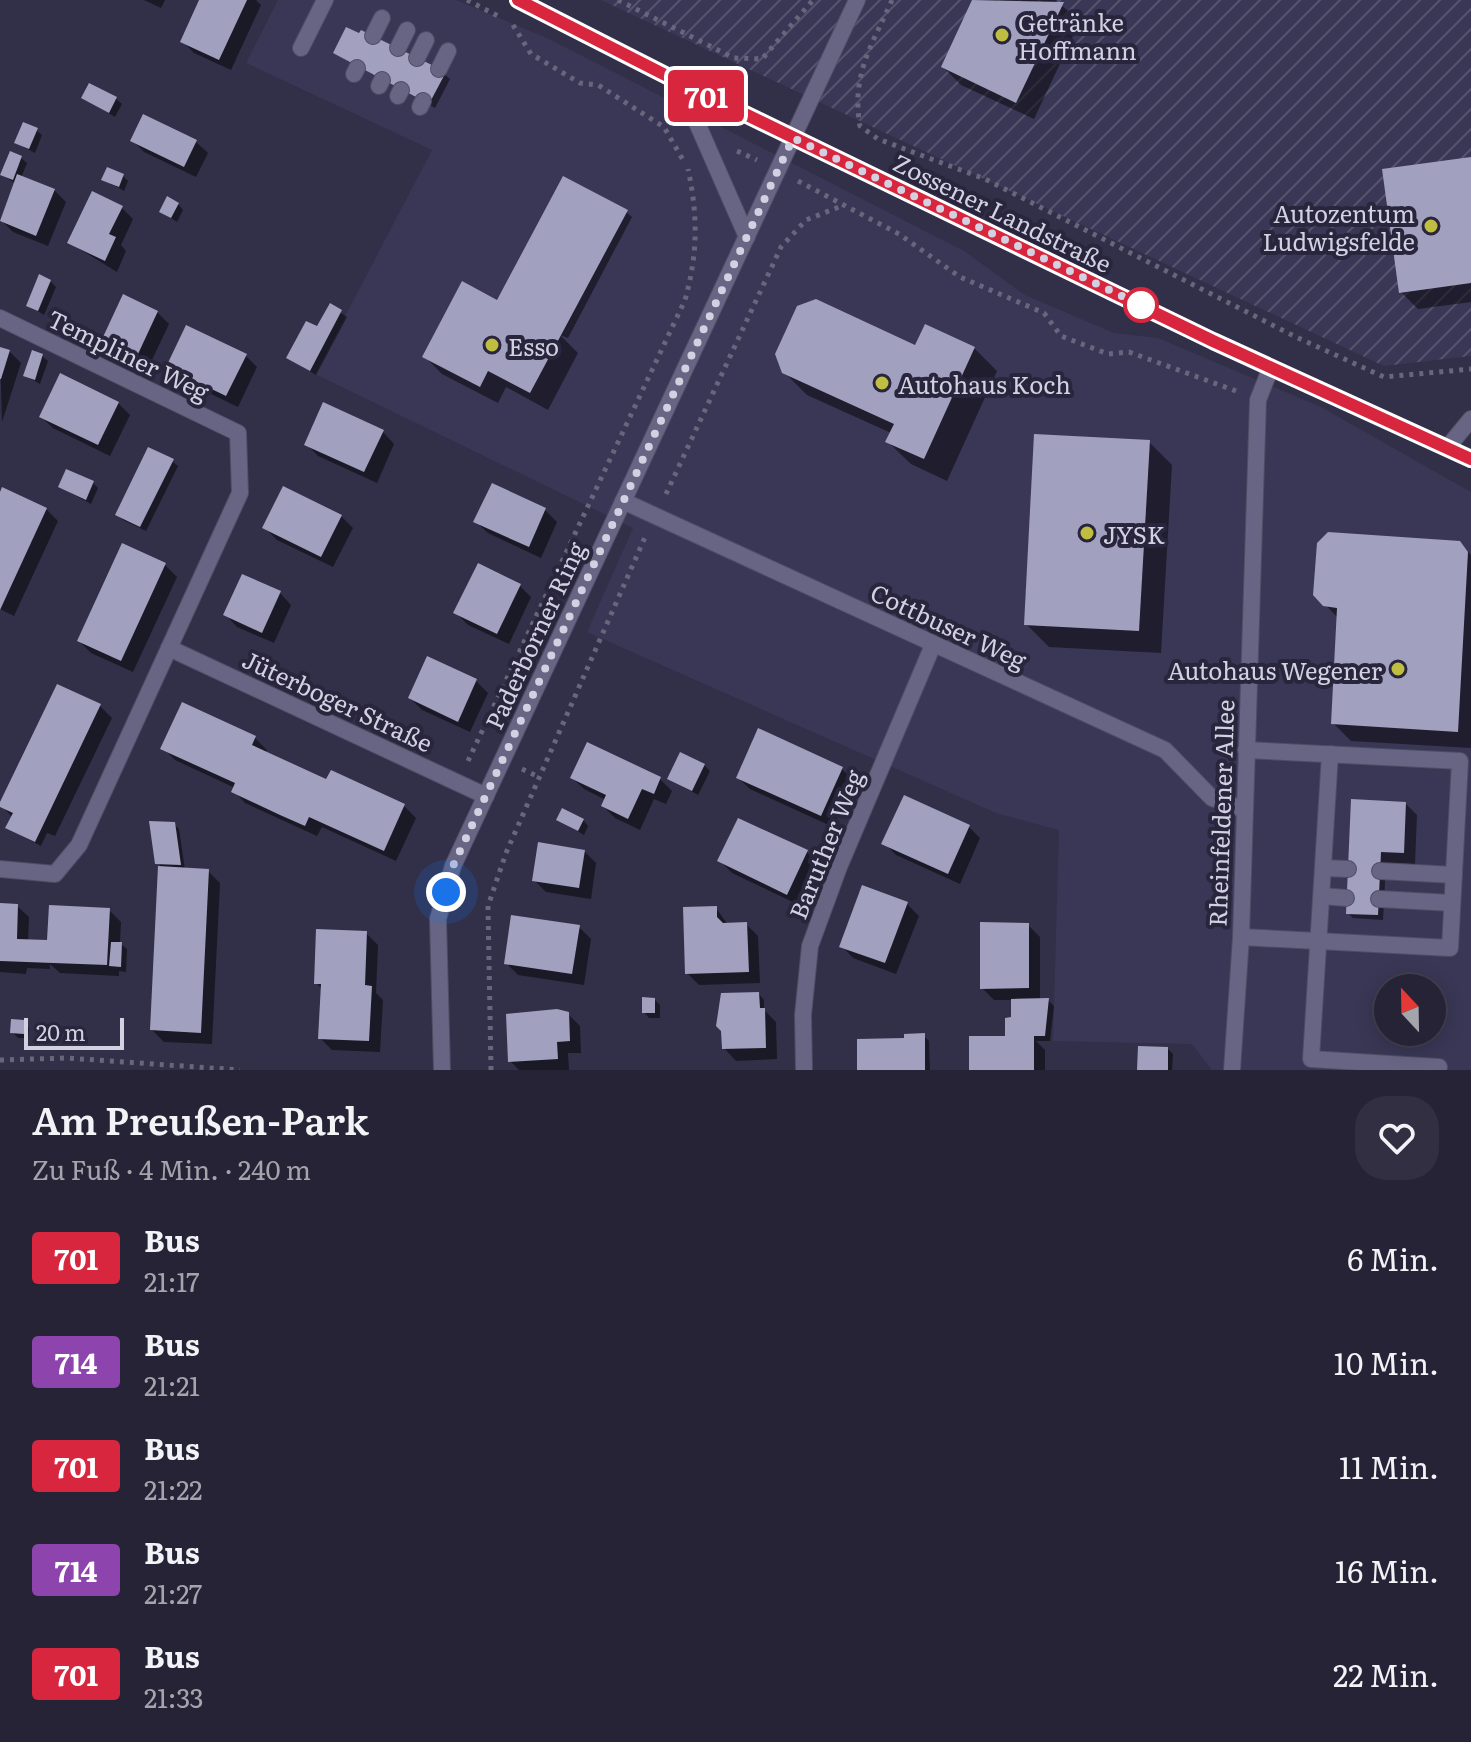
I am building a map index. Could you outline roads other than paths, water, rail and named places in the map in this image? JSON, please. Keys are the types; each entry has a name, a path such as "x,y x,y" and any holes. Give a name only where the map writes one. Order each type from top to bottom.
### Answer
{"main road":[{"name":"Zossener Landstraße","path":"518,0 793,138 1271,367 1471,459"}],"street":[{"path":"301,48 325,0"},
{"name":"Paderborner Ring","path":"442,1070 438,919 453,866 857,0"},
{"path":"373,36 382,18"},
{"path":"398,48 407,30"},
{"path":"417,58 426,40"},
{"path":"439,69 448,51"},
{"path":"679,82 747,237"},
{"name":"Templiner Weg","path":"0,318 238,433 240,493 169,648"},
{"name":"Rheinfeldener Allee","path":"1232,1070 1241,937 1258,400 1271,367"},
{"path":"1447,448 1471,419"},
{"name":"Cottbuser Weg","path":"623,501 1165,750 1212,798 1243,809"},
{"name":"Baruther Weg","path":"804,1070 803,1015 810,946 839,867 933,645"},
{"path":"0,869 55,874 79,845 169,648"},
{"name":"Jüterboger Straße","path":"169,648 486,796"},
{"path":"1241,937 1450,948 1460,761 1246,750"},
{"path":"1330,754 1311,1059 1439,1067"},
{"path":"1324,868 1348,869"},
{"path":"1380,871 1454,875"},
{"path":"1322,896 1346,898"},
{"path":"1379,899 1452,903"}],"place":[{"name":"Getränke Hoffmann","path":"1002,35"},
{"name":"Autozentum Ludwigsfelde","path":"1431,226"},
{"name":"Esso","path":"492,345"},
{"name":"Autohaus Koch","path":"882,383"},
{"name":"JYSK","path":"1087,533"},
{"name":"Autohaus Wegener","path":"1398,669"}]}
